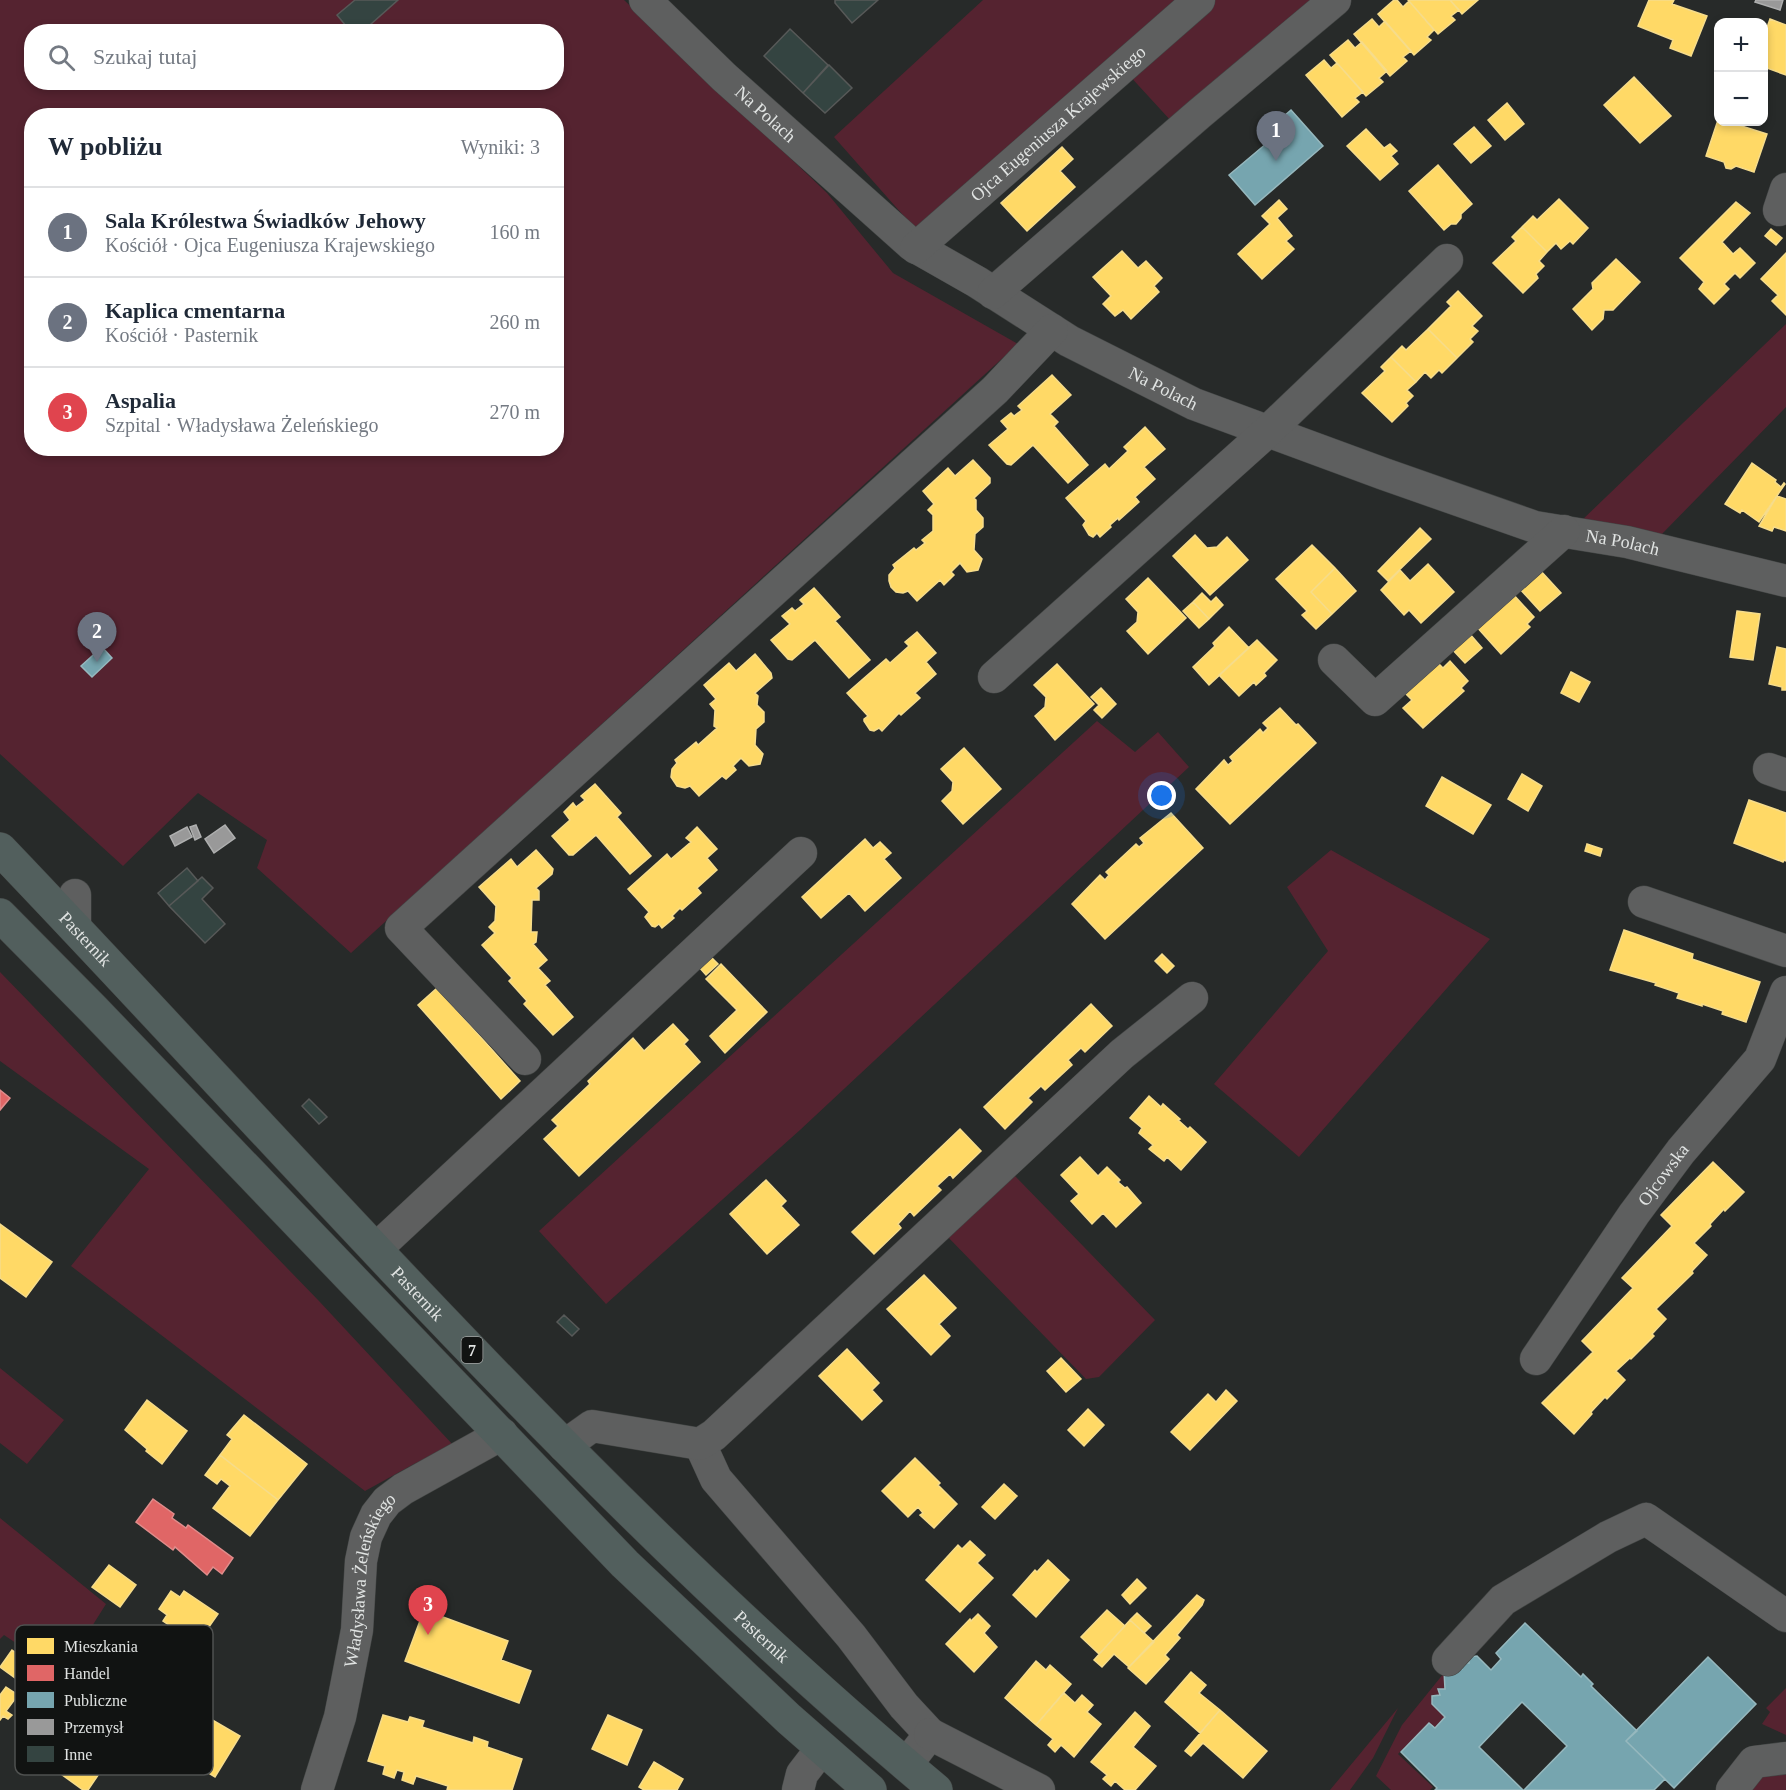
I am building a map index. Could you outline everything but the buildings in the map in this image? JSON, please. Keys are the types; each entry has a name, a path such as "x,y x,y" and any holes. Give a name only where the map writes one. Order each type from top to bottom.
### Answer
{"main road":[{"name":"Pasternik","path":"0,849 564,1446 717,1597 817,1688 936,1790"},
{"name":"Pasternik","path":"0,915 626,1564 822,1748 870,1790"}],"street":[{"name":"Na Polach","path":"645,0 724,77 916,248 1069,341 1194,404 1535,527 1627,542 1786,581"},
{"name":"Ojca Eugeniusza Krajewskiego","path":"916,248 1199,0"},
{"path":"993,293 1198,114 1335,0"},
{"path":"994,677 1268,431 1447,260"},
{"path":"525,1059 401,928 995,390 1052,330"},
{"path":"1335,660 1375,700 1564,531"},
{"path":"376,1249 801,853"},
{"path":"75,895 75,928"},
{"path":"1644,902 1786,951"},
{"name":"Ojcowska","path":"1536,1359 1634,1214 1681,1150 1760,1059 1786,992"},
{"path":"564,1446 592,1426 700,1444 714,1435 1122,1054 1192,998"},
{"name":"Władysława Żeleńskiego","path":"317,1790 340,1717 357,1630 361,1561 366,1537 376,1515 387,1501 403,1488 502,1434"},
{"path":"700,1444 716,1479 851,1636 904,1706 930,1734 1039,1790"},
{"path":"1448,1660 1503,1600 1608,1537 1647,1520 1786,1616"},
{"path":"906,1765 930,1734"},
{"path":"798,1790 801,1774 822,1748"},
{"path":"1732,1790 1754,1762 1786,1758"}],"shaded area":[{"path":"0,0 624,0 827,193 893,273 1018,344 351,953 257,868 267,840 198,793 123,866 0,754"},
{"path":"983,0 1318,0 1172,122 1127,73 933,249 834,137"},
{"path":"1786,324 1786,407 1660,536 1580,522"},
{"path":"1097,721 1135,752 1158,732 1189,767 800,1130 606,1304 539,1231"},
{"path":"1331,850 1490,939 1299,1157 1214,1084 1328,951 1287,887"},
{"path":"0,972 319,1301 454,1446 414,1464 365,1491 71,1266 149,1169 0,1061"},
{"path":"1014,1175 1155,1320 1099,1377 1086,1379 944,1233"},
{"path":"0,1368 64,1420 27,1464 0,1443"},
{"path":"0,1518 106,1604 93,1625 15,1625 15,1642 4,1635 0,1639"},
{"path":"1444,1673 1445,1689 1439,1689 1440,1695 1432,1696 1432,1704 1445,1717 1435,1728 1429,1723 1398,1754 1433,1787 1430,1790 1391,1790 1376,1776 1402,1725"},
{"path":"1786,1688 1786,1735 1762,1724 1770,1712 1766,1708"},
{"path":"1398,1708 1373,1758 1350,1790 1330,1790"},
{"path":"1786,1769 1786,1790 1752,1790 1767,1771"}],"place":[{"name":"Sala Królestwa Świadków Jehowy","path":"1276,161"},
{"name":"Kaplica cmentarna","path":"97,662"},
{"name":"Aspalia","path":"428,1635"}]}
